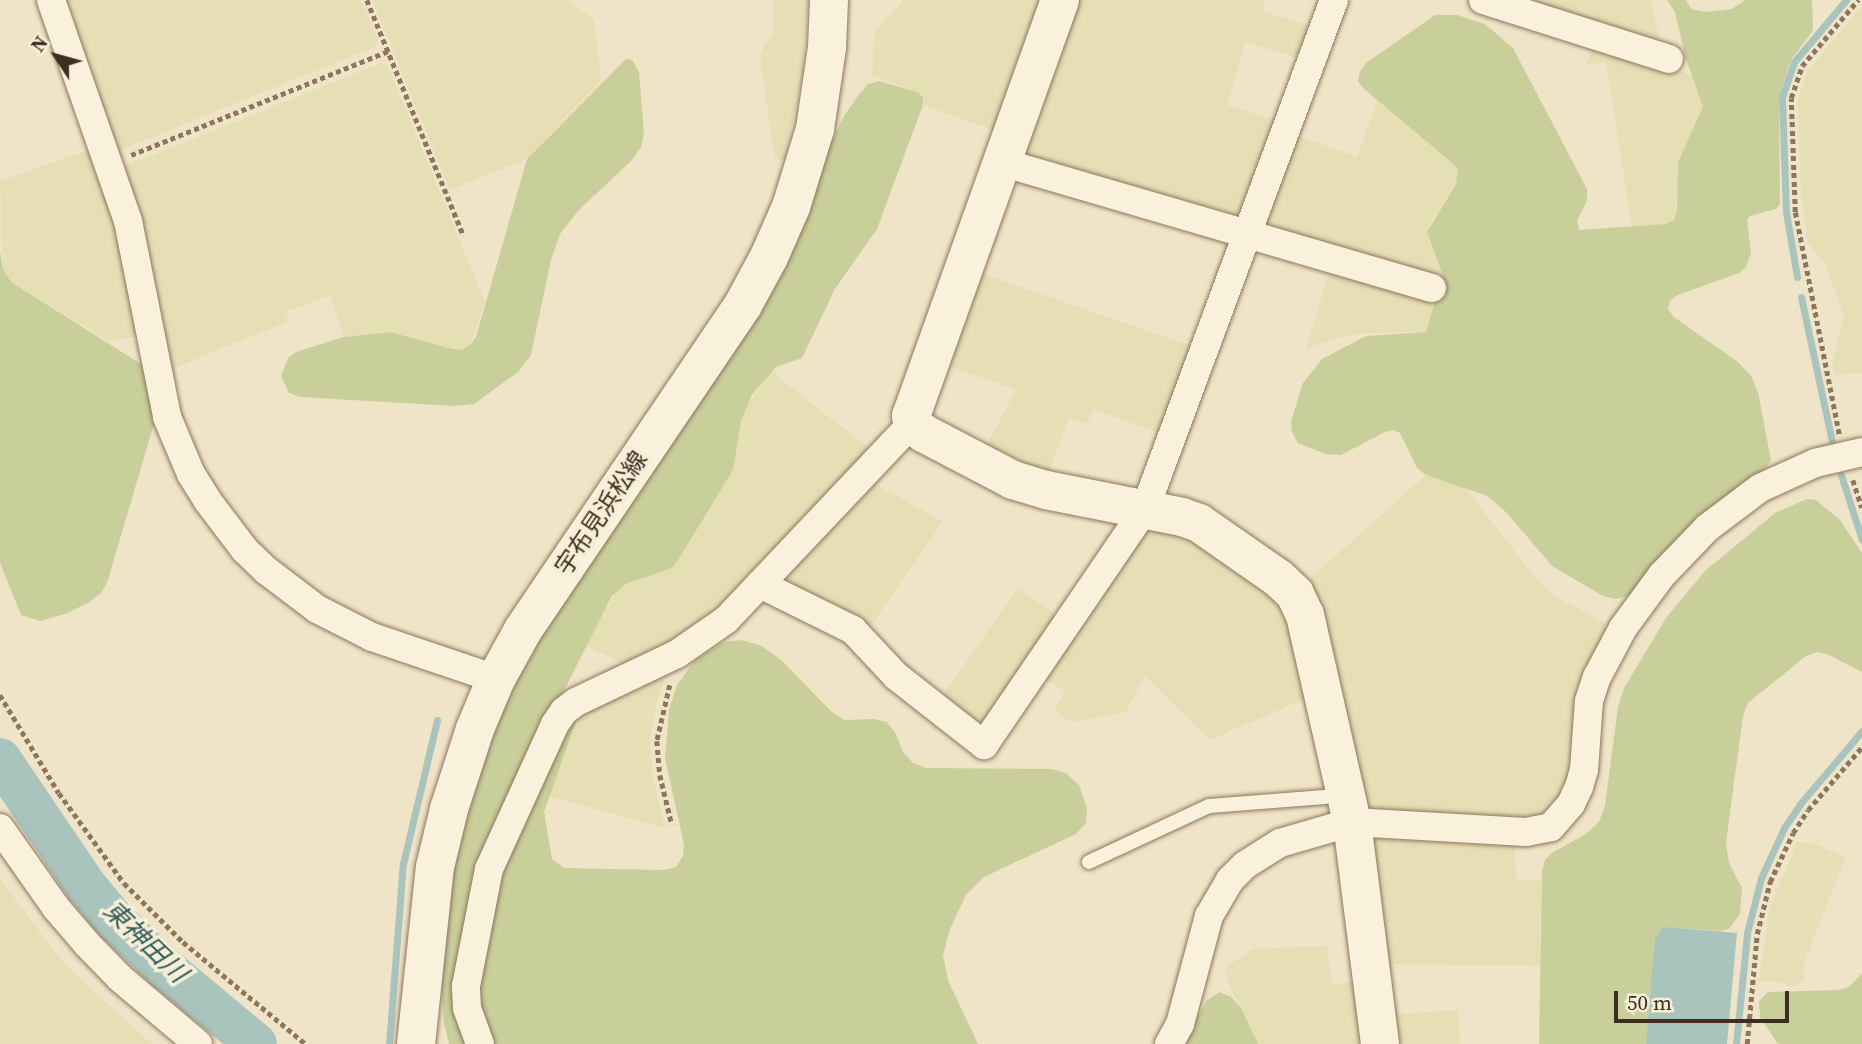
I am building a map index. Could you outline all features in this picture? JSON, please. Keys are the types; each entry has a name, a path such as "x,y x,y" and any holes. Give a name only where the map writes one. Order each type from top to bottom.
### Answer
{"street":[{"path":"51,0 133,242 167,416 191,474 225,526 267,571 335,619 372,637 496,679"},
{"name":"宇布見浜松線","path":"416,1044 431,896 442,837 475,729 496,679 538,606 743,305 769,257 800,181 815,129 825,61 829,0"},
{"path":"480,1044 467,1008 466,986 489,869 555,724 564,711 576,702 672,657 703,639 726,620 913,422 914,404 1060,0"},
{"path":"760,584 853,630 896,676 984,745 1144,509 1334,0"},
{"path":"1483,0 1669,59"},
{"path":"1001,162 1432,288"},
{"path":"913,422 925,434 1013,480 1046,490 1182,517 1214,532 1295,594 1305,615 1349,807 1380,1044"},
{"path":"1169,1044 1180,1024 1209,916 1230,880 1253,859 1349,807 1526,832 1551,827 1571,804 1579,788 1584,770 1589,701 1597,677 1623,628 1655,583 1707,528 1760,488 1787,474 1853,454"},
{"path":"1,830 57,909 95,953 198,1044"}],"lane":[{"path":"1089,862 1209,806 1325,797 1349,807"}],"path":[{"path":"367,0 464,236"},
{"path":"1853,454 1827,386 1800,244 1794,190 1791,98 1802,66 1857,0"},
{"path":"108,164 388,51"},
{"path":"672,657 676,666 662,708 657,741 660,775 672,825"},
{"path":"0,695 59,793 131,891 183,942 306,1044"},
{"path":"1747,1044 1757,934 1770,882 1793,833 1808,810 1862,747"}],"shaded area":[{"path":"62,0 361,0 378,40 375,47 120,150 113,147"},
{"path":"372,0 568,0 594,20 601,81 527,159 450,190"},
{"path":"774,0 808,0 803,72 785,161 775,158 760,54 774,30"},
{"path":"904,0 1047,0 999,132 923,105 923,97 917,92 872,75 875,31"},
{"path":"1073,0 1266,0 1262,11 1313,27 1301,59 1246,42 1227,105 1278,121 1243,216 1236,220 1022,157"},
{"path":"1535,0 1651,0 1659,39 1647,43 1532,7"},
{"path":"1862,6 1862,373 1834,375 1832,363 1844,316 1825,263 1807,242 1800,179 1798,99 1808,70"},
{"path":"1595,45 1692,75 1703,107 1678,162 1677,211 1674,220 1665,224 1632,227 1606,62 1585,65"},
{"path":"381,63 388,66 485,302 470,345 461,350 452,349 390,332 344,337 330,295 286,312 289,321 167,371 122,173 125,166"},
{"path":"1378,100 1458,168 1456,184 1431,223 1429,241 1442,265 1442,279 1266,228 1263,222 1296,135 1357,157"},
{"path":"91,149 118,224 139,336 108,341 11,282 3,269 0,181"},
{"path":"1330,269 1437,300 1426,332 1365,333 1335,338 1306,349"},
{"path":"975,271 1194,347 1162,434 1093,409 1087,424 1069,418 1047,477 983,452 1016,390 941,363"},
{"path":"771,371 871,450 697,630 628,666 586,646 618,588 672,568 745,408"},
{"path":"1426,475 1463,485 1538,581 1554,596 1615,628 1577,769 1547,821 1368,816 1303,585"},
{"path":"870,482 943,521 867,632 776,582"},
{"path":"1143,527 1179,529 1279,594 1311,696 1210,740 1145,676 1126,712 1071,722 1054,710 1065,692 1041,676"},
{"path":"1018,588 1060,617 981,729 939,700"},
{"path":"667,670 656,706 650,741 653,777 665,828 548,796 582,712"},
{"path":"1372,831 1514,839 1516,879 1541,880 1540,966 1383,964"},
{"path":"1797,842 1813,843 1846,857 1805,960 1803,980 1793,987 1777,981 1759,981 1769,910"},
{"path":"0,879 65,965 152,1044 0,1044"},
{"path":"1327,946 1332,985 1360,981 1368,1044 1258,1044 1224,974 1229,965 1253,949"},
{"path":"1458,1010 1460,1044 1393,1044 1389,1015"}],"green space":[{"path":"1667,0 1686,0 1691,9 1705,12 1732,9 1745,0 1812,0 1813,25 1812,32 1791,60 1779,97 1780,204 1776,209 1750,216 1747,220 1751,253 1746,267 1739,273 1678,295 1670,301 1668,309 1674,317 1738,362 1751,376 1758,392 1771,460 1761,476 1642,586 1629,596 1615,599 1603,596 1552,566 1507,513 1487,496 1426,475 1417,468 1400,433 1393,430 1385,432 1341,455 1325,454 1298,443 1292,432 1291,421 1303,383 1322,359 1366,336 1426,332 1443,275 1427,232 1456,184 1458,168 1363,88 1358,81 1360,71 1366,63 1435,15 1457,15 1485,24 1513,48 1587,189 1587,201 1577,221 1579,230 1665,224 1674,220 1677,211 1678,162 1703,107 1685,56 1675,12"},
{"path":"626,59 632,60 639,72 644,133 641,147 633,159 579,210 560,234 551,260 531,355 518,372 474,404 455,406 300,397 289,393 281,376 288,358 296,352 344,337 390,332 452,349 461,350 470,345 476,337 527,159"},
{"path":"879,81 917,92 923,97 923,105 877,229 835,289 802,358 776,367 752,395 741,420 733,470 678,560 672,568 626,584 612,596 549,720 577,719 544,812 552,859 564,868 664,870 676,867 683,856 684,845 665,758 669,709 677,685 695,660 724,642 742,640 762,646 781,660 832,712 845,720 874,719 887,722 896,734 903,752 913,763 926,768 1051,769 1066,773 1079,785 1087,808 1086,823 1076,834 984,877 966,895 950,929 943,955 948,980 978,1044 449,1044 444,1023 441,983 448,898 459,841 492,735 525,662 828,149 844,116 868,84"},
{"path":"0,250 3,269 11,282 141,364 155,420 108,580 102,592 90,602 65,614 40,621 21,615 0,563"},
{"path":"1807,499 1816,500 1840,520 1862,553 1862,672 1829,655 1817,652 1806,656 1748,703 1743,716 1726,843 1729,863 1742,888 1740,914 1729,929 1720,931 1668,927 1658,933 1646,1044 1539,1044 1542,871 1545,860 1553,852 1586,834 1599,822 1605,805 1618,707 1624,688 1666,618 1705,571 1775,513"},
{"path":"1862,973 1862,1044 1778,1044 1760,1017 1759,1001 1768,992 1838,990 1849,987"},
{"path":"1220,992 1231,997 1241,1008 1258,1044 1183,1044 1207,1000"}],"water":[{"path":"1662,928 1737,933 1727,1044 1646,1044 1655,938"}],"waterway":[{"path":"1797,277 1786,212 1782,97 1794,62 1846,0"},
{"path":"1801,297 1832,441"},
{"path":"1841,475 1862,540"},
{"path":"389,1044 403,864 437,720"},
{"path":"1736,1044 1747,933 1761,878 1784,828 1800,804 1862,731"},
{"name":"東神田川","path":"0,759 86,886 114,920 162,966 256,1044"}]}
